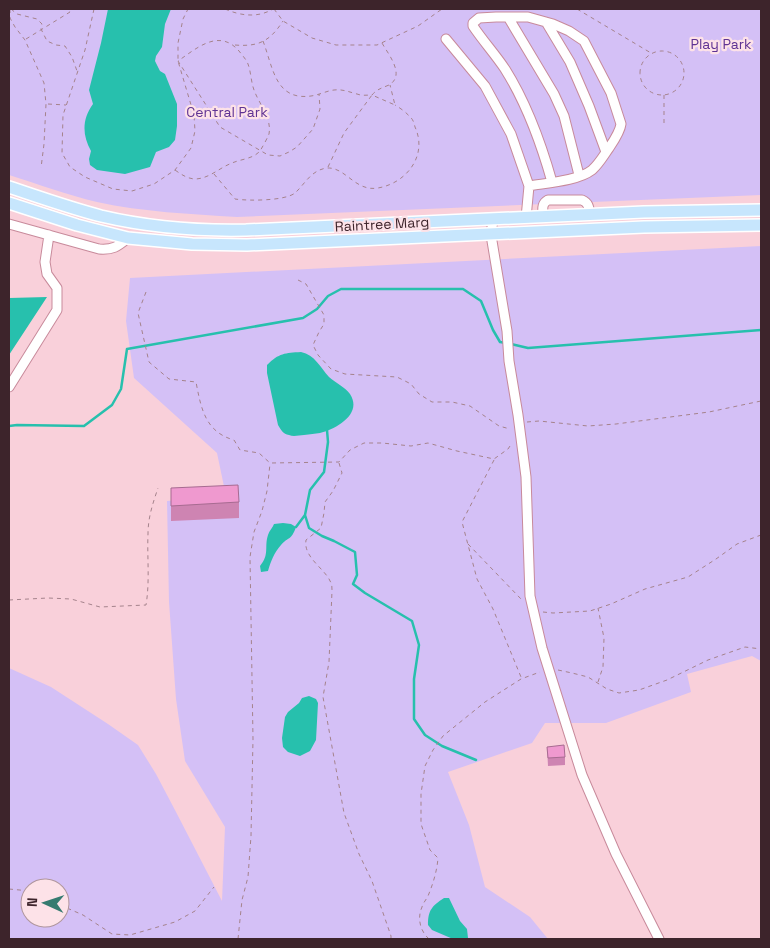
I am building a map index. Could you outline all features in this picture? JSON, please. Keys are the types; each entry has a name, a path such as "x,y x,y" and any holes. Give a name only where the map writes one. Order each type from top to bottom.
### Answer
{"main road":[{"name":"Raintree Marg","path":"9,187 60,205 103,216 145,224 193,229 246,230 644,212 761,210"},
{"name":"Raintree Marg","path":"9,203 77,225 128,238 192,244 238,245 644,227 761,225"}],"street":[{"path":"508,17 554,94 564,116 579,176"},
{"path":"529,186 569,180 590,171 606,152 621,124 611,93 584,42 568,30 528,17 479,18 473,23 473,26 504,68 524,104 542,148 552,182"},
{"path":"546,22 570,62 606,152"},
{"path":"446,39 485,86 511,134 529,186 526,218"},
{"path":"543,217 543,206 548,200 582,200 589,206 590,215"},
{"path":"493,219 491,234 526,477 530,596 548,669 582,775 616,854 659,939"},
{"path":"9,224 98,249 111,249 128,238"},
{"path":"9,387 57,310 56,288 47,274 45,262 49,235"}],"path":[{"path":"10,9 17,14 37,19 42,24 42,30 47,41 65,46 72,58 77,73"},
{"path":"10,9 10,18 25,40 44,83 46,104 41,168"},
{"path":"25,40 70,12 68,9"},
{"path":"94,9 85,50 63,114 62,153 70,167 85,177 113,189 132,191 154,184 175,170 191,148 195,131 194,114 178,60 178,43 182,19 188,9"},
{"path":"225,9 244,15 257,15 274,9 283,21 312,38 336,45 377,46 418,26 442,9"},
{"path":"577,9 652,53"},
{"path":"178,60 214,40 244,46 263,42 271,37 283,21"},
{"path":"213,173 235,199 247,201 294,195 308,177 319,170 327,168 337,169 356,184 365,188 378,188 391,184 411,169 416,162 420,148 419,134 411,117 396,105 372,95 360,95 340,90 331,90 311,96 290,94 278,83 263,42"},
{"path":"327,168 344,133 372,95 395,80 396,72 393,60 382,43"},
{"path":"175,170 189,178 205,178 230,164 249,158 260,151 268,134 269,123 254,90 248,64 234,45"},
{"path":"660,50 669,51 682,62 683,80 672,93 664,95 655,94 642,83 640,75 641,66 645,58 652,53 660,50"},
{"path":"178,60 220,127 268,156 280,156 296,147 312,129 320,108 320,94"},
{"path":"390,84 396,105"},
{"path":"664,95 664,124"},
{"path":"46,104 67,105"},
{"path":"298,280 306,284 324,316 324,324 313,345 318,355 332,369 345,374 397,377 412,384 419,394 432,402 452,402 470,406 498,426 512,429 520,434 508,449 494,459 462,522 477,579 493,609 521,678"},
{"path":"146,292 138,313 148,362 169,379 196,382 201,409 209,424 224,437 234,440 240,450 259,453 270,463 339,462 350,450 364,443 411,446 428,443 494,459"},
{"path":"519,423 539,421 588,426 616,424 709,412 761,401"},
{"path":"339,462 342,473 325,502 321,528 306,540 305,545 312,560 332,583 328,662 323,697 344,813 359,854 372,881 391,939"},
{"path":"238,939 242,900 248,877 251,836 253,739 250,557 254,532 267,491 270,463"},
{"path":"9,600 71,599 100,607 146,605 150,510 158,488"},
{"path":"534,612 590,611 652,587 688,578 737,544 761,534"},
{"path":"468,544 520,599"},
{"path":"597,683 603,667 604,638 598,608"},
{"path":"429,939 421,927 419,918 437,868 438,858 430,850 421,824 421,794 425,766 443,736 485,702 521,678 548,669 588,677 607,690 619,693 639,690 667,680 708,660 745,647 761,649"},
{"path":"70,909 83,915 112,934 130,936 175,922 195,911 214,887"}],"green space":[{"name":"Central Park","path":"9,9 761,9 761,195 237,217 184,214 97,202 9,175"},
{"path":"761,246 761,661 752,656 687,674 691,692 606,723 545,723 532,743 448,772 469,825 485,887 530,917 548,939 9,939 9,668 51,687 138,745 156,774 222,901 225,827 185,761 176,699 169,602 167,501 226,496 217,453 134,378 126,321 130,278"}],"shaded area":[{"path":"108,9 171,9 165,24 162,47 155,61 160,71 165,74 177,104 175,140 169,147 156,152 150,167 125,174 97,170 90,165 91,151 84,127 87,115 93,104 89,90"},
{"path":"47,297 9,355 9,298"},
{"path":"301,352 314,359 329,377 350,394 353,408 346,419 333,428 320,433 293,436 284,433 278,425 267,365 282,354"},
{"path":"283,523 296,527 291,536 276,551 268,571 261,572 260,566 265,558 269,534 274,524"},
{"path":"309,696 316,699 318,703 316,740 310,751 300,756 288,752 283,747 282,738 285,717 302,698"},
{"path":"444,898 449,898 460,921 467,929 467,939 453,939 432,930 428,925 432,909 436,903"}],"building":[{"path":"238,485 239,502 171,506 171,488"},
{"path":"564,745 565,757 548,758 547,747"}],"waterway":[{"path":"9,426 84,426 112,405 121,389 127,349 303,318 317,309 328,296 341,289 463,289 481,301 500,342 506,343"},
{"path":"511,344 528,348 761,330"},
{"path":"305,515 310,490 324,472 328,442 327,430"},
{"path":"296,527 305,515 309,528 355,552 357,575 353,584 412,621 419,645 414,679 414,719 425,735 442,746 476,760"}],"park label":[{"name":"Play Park","path":"721,44"}]}
